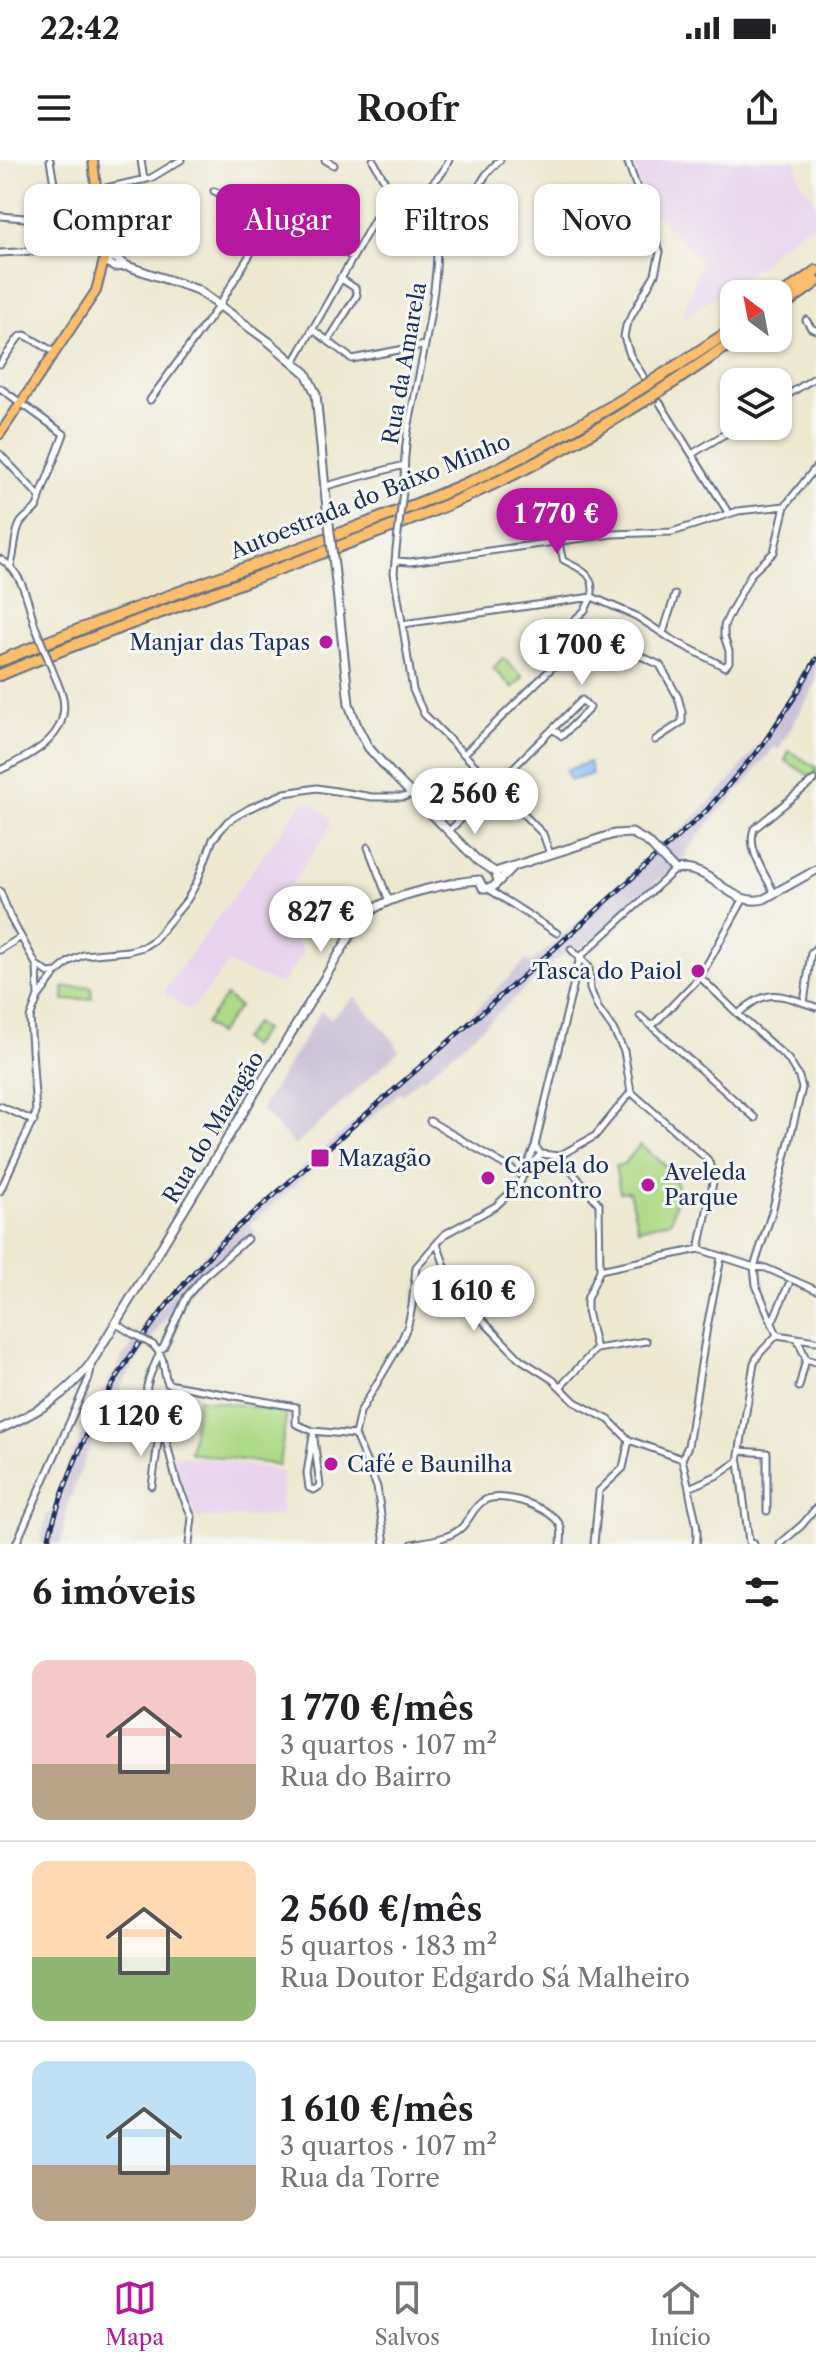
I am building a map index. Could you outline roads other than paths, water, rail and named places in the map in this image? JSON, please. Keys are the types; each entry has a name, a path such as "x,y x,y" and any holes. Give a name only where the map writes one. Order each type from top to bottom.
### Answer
{"highway":[{"path":"792,288 816,271"},
{"path":"792,300 816,282"},
{"path":"792,303 816,289"},
{"name":"Autoestrada do Baixo Minho","path":"0,661 470,482 599,415 720,337"},
{"name":"Autoestrada do Baixo Minho","path":"0,675 387,529 474,493 606,425 720,351"}],"main road":[{"path":"93,160 96,184"},
{"path":"0,434 96,291 104,256"}],"street":[{"path":"50,160 54,184"},
{"path":"141,160 144,180"},
{"path":"125,184 156,176 181,160"},
{"path":"325,160 334,165"},
{"path":"373,160 386,184"},
{"path":"432,184 449,160"},
{"path":"480,184 500,160"},
{"path":"627,160 660,252 655,274 626,326 624,337 630,355 643,376"},
{"path":"0,216 24,217"},
{"path":"294,362 376,216"},
{"path":"0,253 24,251"},
{"path":"150,400 220,304 249,256"},
{"name":"Rua da Amarela","path":"436,256 425,345 407,435 394,573 413,690 424,714 543,834 550,854"},
{"path":"104,260 114,267 127,266 198,290 306,373 316,394 349,704 357,726 368,747 411,794 492,871 498,881"},
{"path":"328,341 357,295 353,286 340,278"},
{"path":"806,320 816,330"},
{"path":"312,329 352,359 425,345"},
{"path":"0,364 19,337 25,335 56,353"},
{"path":"792,392 816,377"},
{"path":"0,388 64,434 39,506 21,522 10,567"},
{"path":"660,403 729,514"},
{"path":"692,454 720,437"},
{"path":"0,454 40,497"},
{"path":"326,486 404,465"},
{"path":"402,624 592,597 636,616 722,666 728,665 729,651 724,626 751,574 774,552 785,506 816,467"},
{"path":"396,561 410,562 612,534 672,532 754,508 785,506"},
{"path":"559,541 563,560 586,573 593,591 585,610 559,634 557,641 564,656 580,673 610,648 621,647 660,665 678,697 682,722 655,740"},
{"path":"0,559 18,577 63,700 59,728 47,744 0,770"},
{"path":"663,633 675,595"},
{"path":"464,754 564,656"},
{"path":"449,831 582,700 590,708 562,736 553,729"},
{"path":"774,893 754,850 752,834 754,829 814,780"},
{"path":"0,1191 34,1121 37,1104 30,1032 32,1010 57,972 83,955 128,951 154,940 187,900 213,839 228,821 250,808 285,793 317,788 372,797 404,797 411,794"},
{"path":"479,878 484,871 614,834 632,833 649,843 675,870"},
{"path":"368,847 389,901"},
{"path":"478,861 483,888 557,933"},
{"path":"489,889 516,864"},
{"path":"385,1544 377,1487 355,1435 360,1412 408,1325 416,1267 445,1234 496,1206 520,1183 535,1146 580,957 675,870 701,872 743,900 754,902 816,870"},
{"name":"Rua do Mazagão","path":"0,1429 53,1402 92,1362 353,931 370,911 389,901 479,878"},
{"path":"0,891 37,966 38,997"},
{"path":"652,1026 700,977 743,900"},
{"path":"0,950 21,937"},
{"path":"804,1003 811,953 816,948"},
{"path":"571,949 589,967 590,989 624,1051 631,1092 707,1159 713,1170 699,1249"},
{"path":"37,966 49,973 57,972"},
{"path":"700,977 788,1059 802,1088 772,1212 754,1267 756,1285 777,1335"},
{"path":"738,1014 766,995 816,1007"},
{"path":"640,1016 755,1118"},
{"path":"535,1146 541,1154 559,1156 595,1136 631,1092"},
{"path":"0,1106 34,1121"},
{"path":"430,1121 524,1174"},
{"path":"524,1174 541,1154"},
{"path":"559,1156 599,1204 600,1270 587,1299 596,1349"},
{"path":"156,1348 163,1348 187,1296 204,1276 247,1239"},
{"path":"437,1244 454,1291 520,1359 561,1386 575,1402 609,1420 629,1440 682,1459"},
{"path":"600,1270 699,1249 721,1258 766,1268 816,1290"},
{"path":"696,1544 698,1528 682,1459 688,1446 721,1258"},
{"path":"772,1321 789,1284"},
{"path":"414,1287 454,1291"},
{"path":"115,1323 156,1348 165,1363 168,1384 296,1407 296,1424 313,1433 355,1435"},
{"path":"777,1335 816,1341"},
{"path":"750,1543 738,1461 754,1363 777,1335"},
{"path":"797,1338 806,1359 799,1387"},
{"path":"561,1386 596,1349 646,1341"},
{"path":"152,1486 159,1435 147,1383 159,1355 156,1348"},
{"path":"806,1359 816,1362"},
{"path":"16,1544 89,1378 92,1362"},
{"path":"313,1433 320,1486 314,1490 309,1488 307,1473 313,1433"},
{"path":"159,1435 166,1440 177,1483 192,1517 189,1544"},
{"path":"594,1544 599,1491 623,1468 629,1440"},
{"path":"740,1451 767,1453 767,1511"},
{"path":"689,1488 718,1475 738,1461"},
{"path":"412,1544 442,1537 461,1528 484,1500 492,1498 520,1500 554,1518 560,1524 561,1544"},
{"path":"780,1544 816,1508"}],"water":[{"path":"589,762 592,774 570,781 566,770"}],"tunnel":[{"path":"643,376 660,403"}],"railway":[{"path":"47,1544 60,1500 96,1416 142,1339 198,1268 230,1234 707,810 761,747 816,659"}],"place":[{"name":"Manjar das Tapas","path":"326,642"},
{"name":"Tasca do Paiol","path":"698,971"},
{"name":"Mazagão","path":"320,1158"},
{"name":"Capela do Encontro","path":"488,1178"},
{"name":"Aveleda Parque","path":"648,1185"},
{"name":"Café e Baunilha","path":"331,1464"}]}
